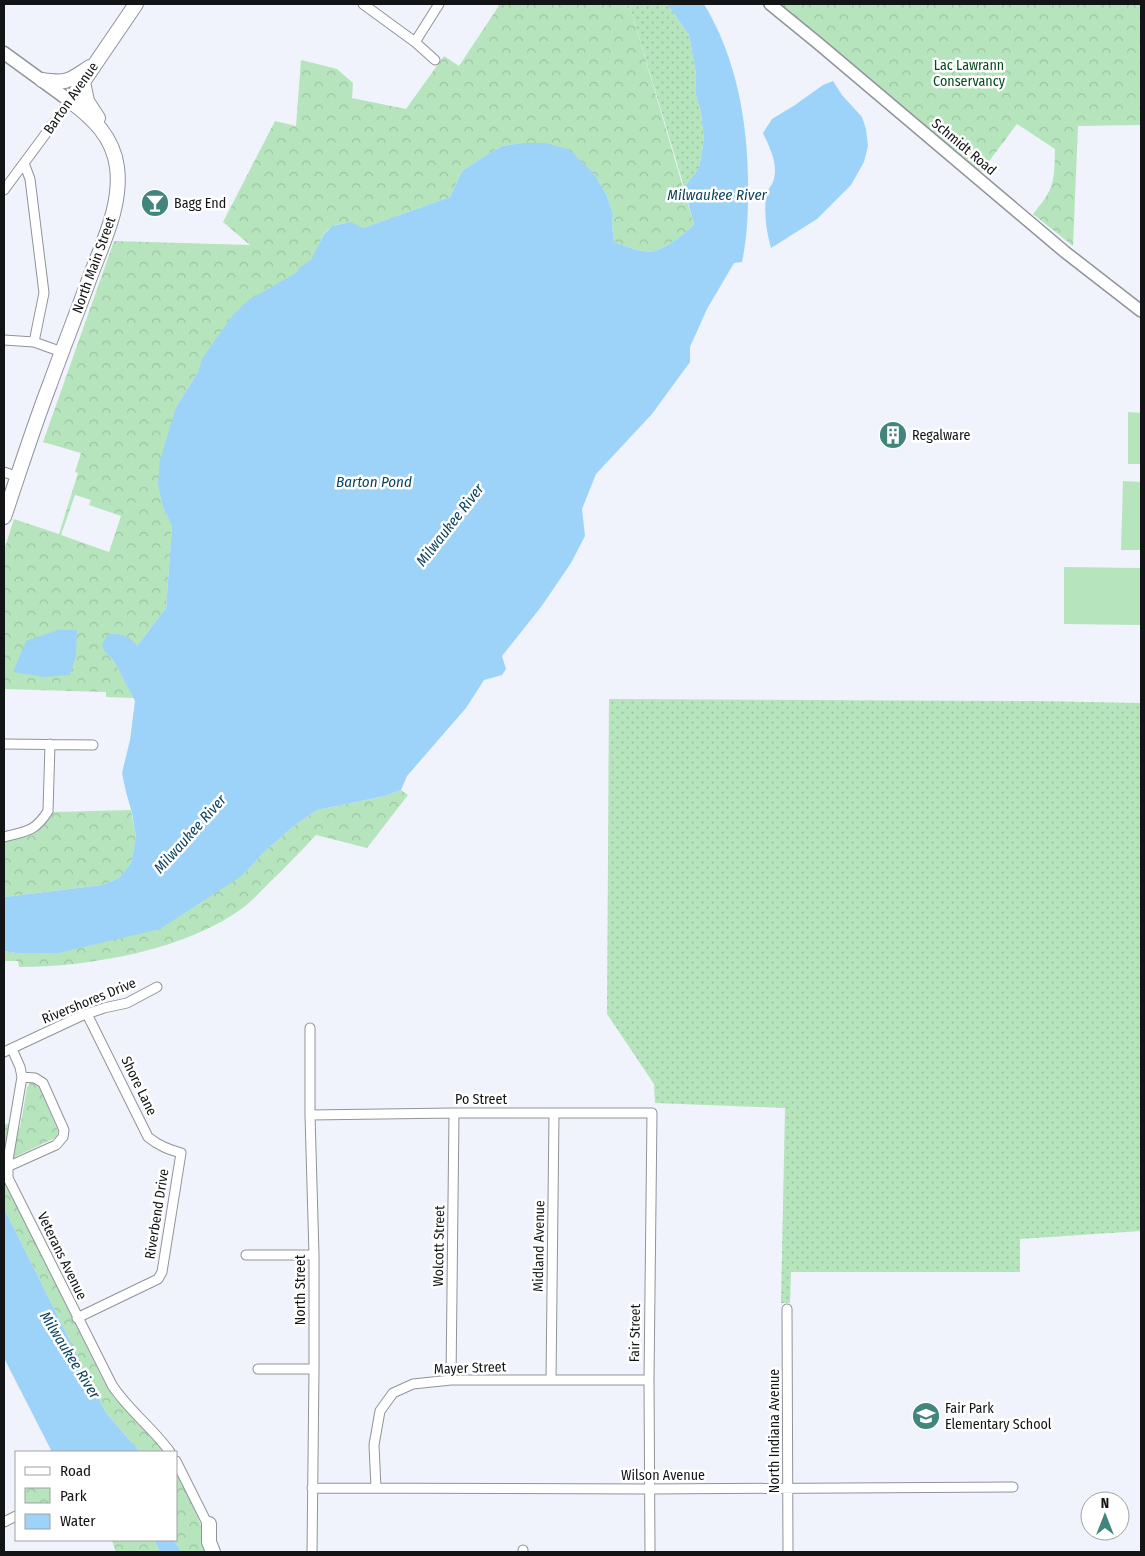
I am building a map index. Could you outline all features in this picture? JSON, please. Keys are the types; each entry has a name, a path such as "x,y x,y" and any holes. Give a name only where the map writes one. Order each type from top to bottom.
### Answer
{"main road":[{"name":"Barton Avenue","path":"70,101 136,4"},
{"name":"North Main Street","path":"4,52 91,117 111,146 117,166 118,188 116,205 4,518"},
{"path":"42,80 60,83 68,81 95,64"},
{"path":"83,82 88,101 96,114 103,132"},
{"path":"209,1524 209,1542 213,1552"}],"street":[{"path":"363,4 415,42 435,60"},
{"path":"415,42 439,4"},
{"name":"Schmidt Road","path":"770,4 1065,252 1141,311"},
{"name":"Barton Avenue","path":"4,190 70,101"},
{"path":"24,163 30,179 44,293 34,342"},
{"path":"4,340 34,342 62,352"},
{"path":"4,472 18,477"},
{"path":"4,744 93,745"},
{"path":"4,837 32,829 48,811 50,744"},
{"name":"Rivershores Drive","path":"8,1050 88,1014 104,1008 128,1003 157,987"},
{"name":"Shore Lane","path":"88,1014 148,1137 156,1144 181,1153"},
{"name":"North Street","path":"310,1028 310,1115 314,1255 312,1552"},
{"name":"Veterans Avenue","path":"8,1050 20,1067 22,1077 7,1167 8,1178 118,1394 148,1425 169,1451"},
{"path":"7,1167 56,1145 63,1137 64,1130 43,1083 35,1078 22,1077"},
{"name":"Wolcott Street","path":"451,1380 454,1113"},
{"name":"Midland Avenue","path":"551,1380 554,1113"},
{"name":"Po Street","path":"310,1115 652,1113"},
{"name":"Fair Street","path":"650,1552 649,1380 652,1113"},
{"name":"Riverbend Drive","path":"78,1318 158,1278 162,1272 181,1153"},
{"path":"246,1255 314,1255"},
{"name":"North Indiana Avenue","path":"787,1309 788,1552"},
{"path":"258,1369 314,1369"},
{"name":"Mayer Street","path":"376,1488 374,1445 380,1411 393,1393 413,1384 451,1380 649,1380"},
{"path":"178,1465 209,1524 219,1552"},
{"name":"Wilson Avenue","path":"312,1488 1013,1487"}],"green space":[{"path":"500,4 622,4 631,10 694,225 671,243 652,251 636,249 614,242 613,215 607,196 595,175 584,165 546,143 522,143 502,146 462,171 450,197 363,228 347,223 333,226 327,230 321,239 315,255 297,273 232,316 203,359 198,372 176,407 163,507 172,527 166,608 137,646 105,652 114,661 134,698 106,697 106,692 4,689 4,550 14,519 59,534 78,473 75,472 81,453 43,442 114,241 250,245 223,222 275,121 296,126 301,60 337,69 353,83 352,98 406,109 444,56 459,66","holes":["75,495 91,500 89,505 121,516 109,552 61,535"]},
{"path":"622,4 667,4 689,35 696,74 696,95 701,113 704,140 699,168 684,187 631,10"},
{"name":"Lac Lawrann Conservancy","path":"776,4 1141,4 1141,125 1078,126 1073,246 1033,214 1046,198 1052,184 1055,149 1017,124 981,172"},
{"path":"1128,412 1141,413 1141,464 1128,464"},
{"path":"1123,481 1141,482 1141,550 1121,550"},
{"path":"1064,567 1141,568 1141,625 1064,624"},
{"path":"609,699 1141,703 1141,1231 1020,1239 1020,1272 791,1272 790,1303 781,1303 785,1108 655,1103 654,1084 607,1014"},
{"path":"401,790 408,795 367,848 316,835 244,907 221,922 195,935 136,953 76,964 19,967 18,961 4,961 4,951 16,953 243,875 265,851 295,825 317,810 385,796"},
{"path":"131,810 136,837 131,863 119,878 102,885 4,897 4,840 44,823 53,812"},
{"path":"32,1082 39,1087 58,1131 57,1137 4,1162 4,1125 8,1124 20,1128 27,1088"},
{"path":"4,1178 103,1380 114,1398 142,1425 164,1451 139,1451 106,1413 4,1208"},
{"path":"178,1473 189,1493 211,1552 181,1552 175,1541 178,1541"},
{"path":"112,1541 154,1541 160,1552 116,1552"}],"water":[{"name":"Barton Pond","path":"667,4 704,4 716,26 733,71 743,119 748,169 747,219 742,262 734,263 707,309 690,347 690,362 652,414 596,474 582,509 585,536 571,563 541,607 502,656 506,669 502,675 484,680 466,708 407,776 401,790 385,796 317,810 295,825 265,851 243,875 160,929 58,953 16,953 4,951 4,897 102,885 119,878 131,863 136,837 122,773 130,740 135,701 114,661 105,652 102,645 107,635 116,634 128,637 137,646 166,608 172,527 163,507 158,484 160,460 176,407 198,372 202,359 232,316 247,301 296,273 300,267 311,260 324,234 332,226 351,222 363,228 450,197 462,171 502,146 522,143 546,143 570,150 595,175 607,196 613,215 614,242 636,249 652,251 666,246 676,239 694,225 684,187 699,168 704,140 701,113 696,95 696,74 689,35"},
{"path":"833,81 842,95 862,117 868,146 864,162 851,185 817,219 771,248 766,222 765,202 767,192 775,176 775,169 773,157 763,133 772,119 823,85"},
{"path":"58,630 77,630 76,656 70,675 44,677 13,672 26,641"},
{"name":"Milwaukee River","path":"4,1208 106,1413 139,1451 51,1451 4,1358"},
{"path":"154,1541 175,1541 181,1552 160,1552"}],"place":[{"name":"Bagg End","path":"155,203"},
{"name":"Regalware","path":"893,435"},
{"name":"Fair Park Elementary School","path":"926,1416"}]}
